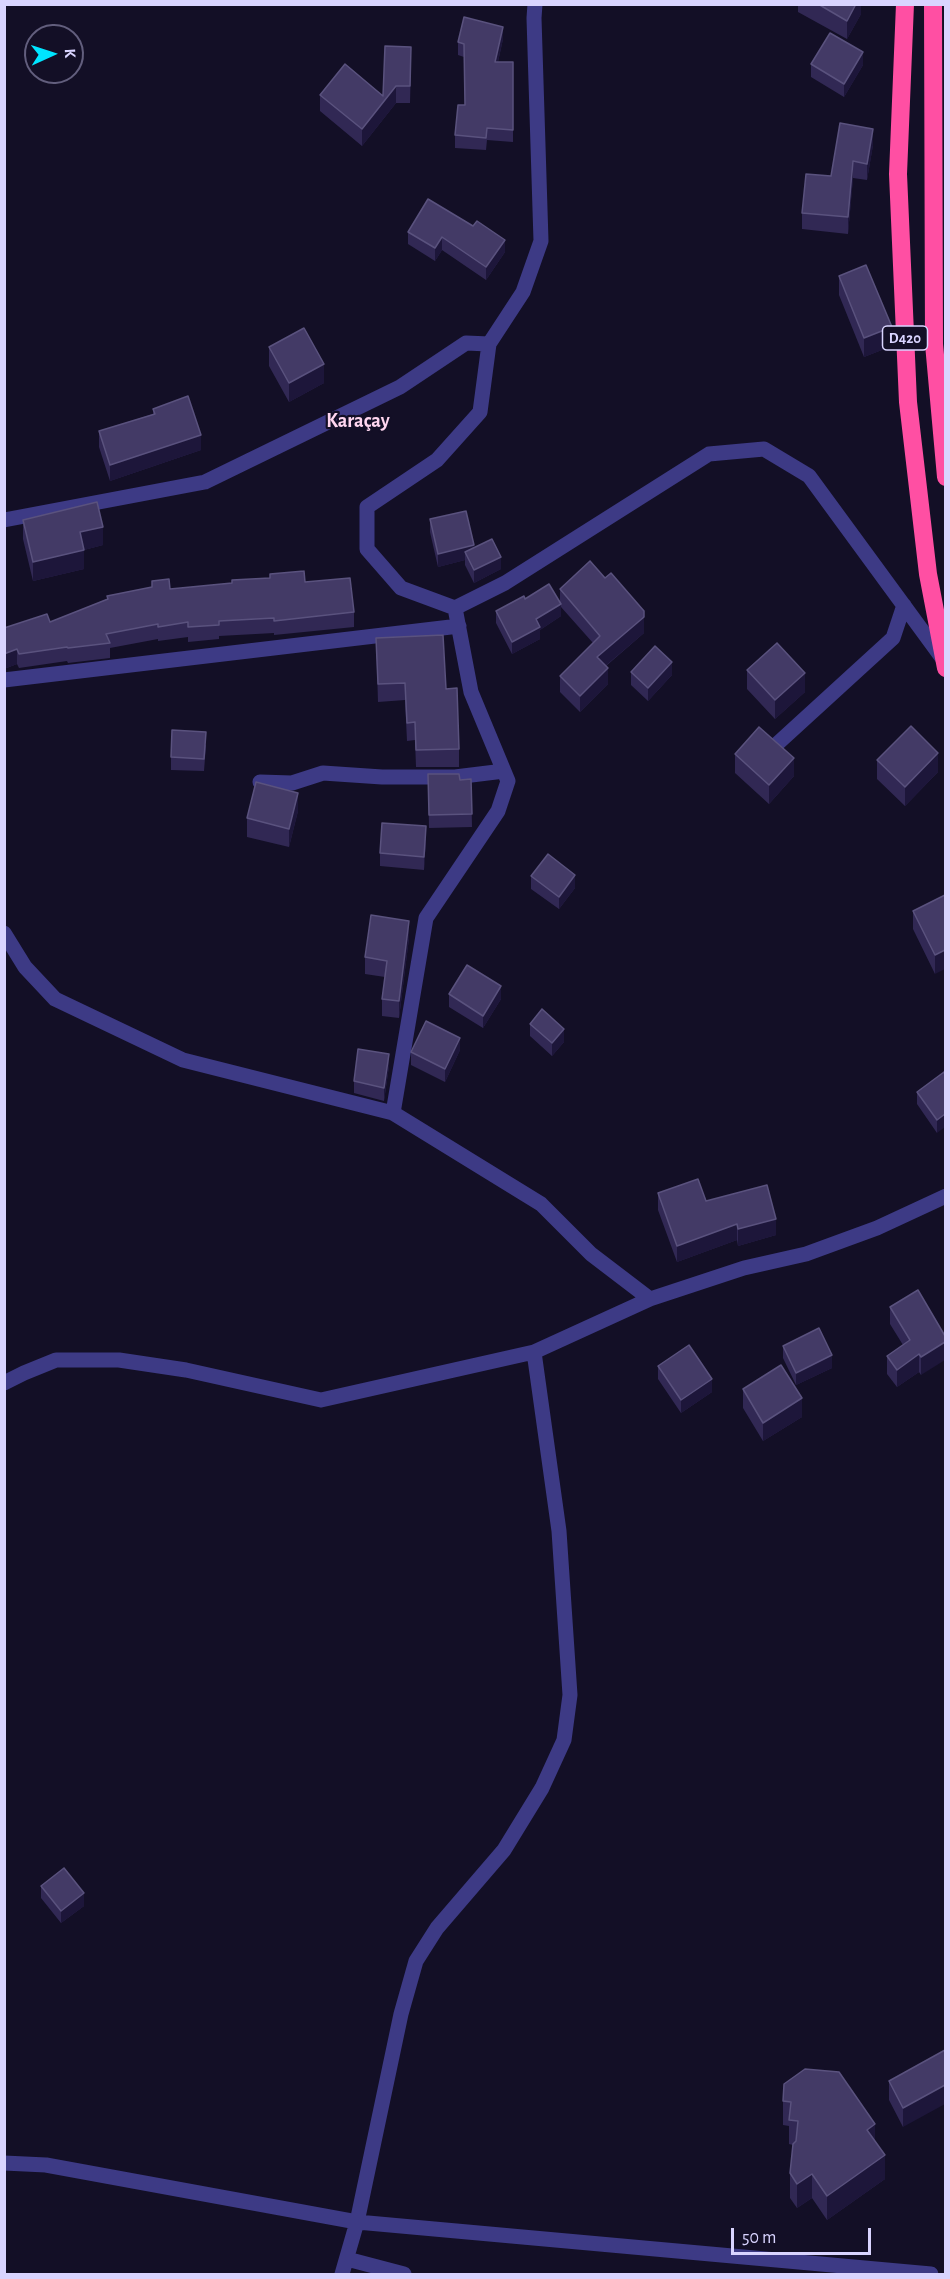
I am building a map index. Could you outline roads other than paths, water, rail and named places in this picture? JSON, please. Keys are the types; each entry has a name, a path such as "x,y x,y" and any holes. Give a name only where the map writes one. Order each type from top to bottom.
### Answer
{"highway":[{"name":"D420","path":"905,4 898,174 908,402 928,574 945,664"},
{"name":"D420","path":"933,4 934,344 945,477"}],"street":[{"path":"535,4 541,242 523,292 489,344 480,412 437,460 368,507 368,549 400,588 455,608 505,583 709,454 764,449 809,476 945,664"},
{"path":"4,520 206,482 400,387 466,342 489,344"},
{"path":"777,744 893,638 904,605"},
{"path":"393,1113 426,918 498,811 508,781 471,692 455,608"},
{"path":"4,680 459,626"},
{"path":"260,782 292,783 323,773 382,777 455,777 504,771"},
{"path":"4,933 25,967 55,999 183,1059 393,1113 541,1204 591,1254 650,1299"},
{"path":"4,1383 56,1360 119,1360 186,1370 321,1401 534,1352 650,1299 744,1268 806,1254 877,1228 945,1196"},
{"path":"342,2274 357,2222 401,2014 416,1961 437,1928 504,1850 542,1788 564,1740 570,1695 559,1531 534,1352"},
{"path":"4,2163 45,2165 357,2222 931,2274"},
{"path":"347,2259 404,2274"}],"district":[{"name":"Karaçay","path":"358,421"}]}
